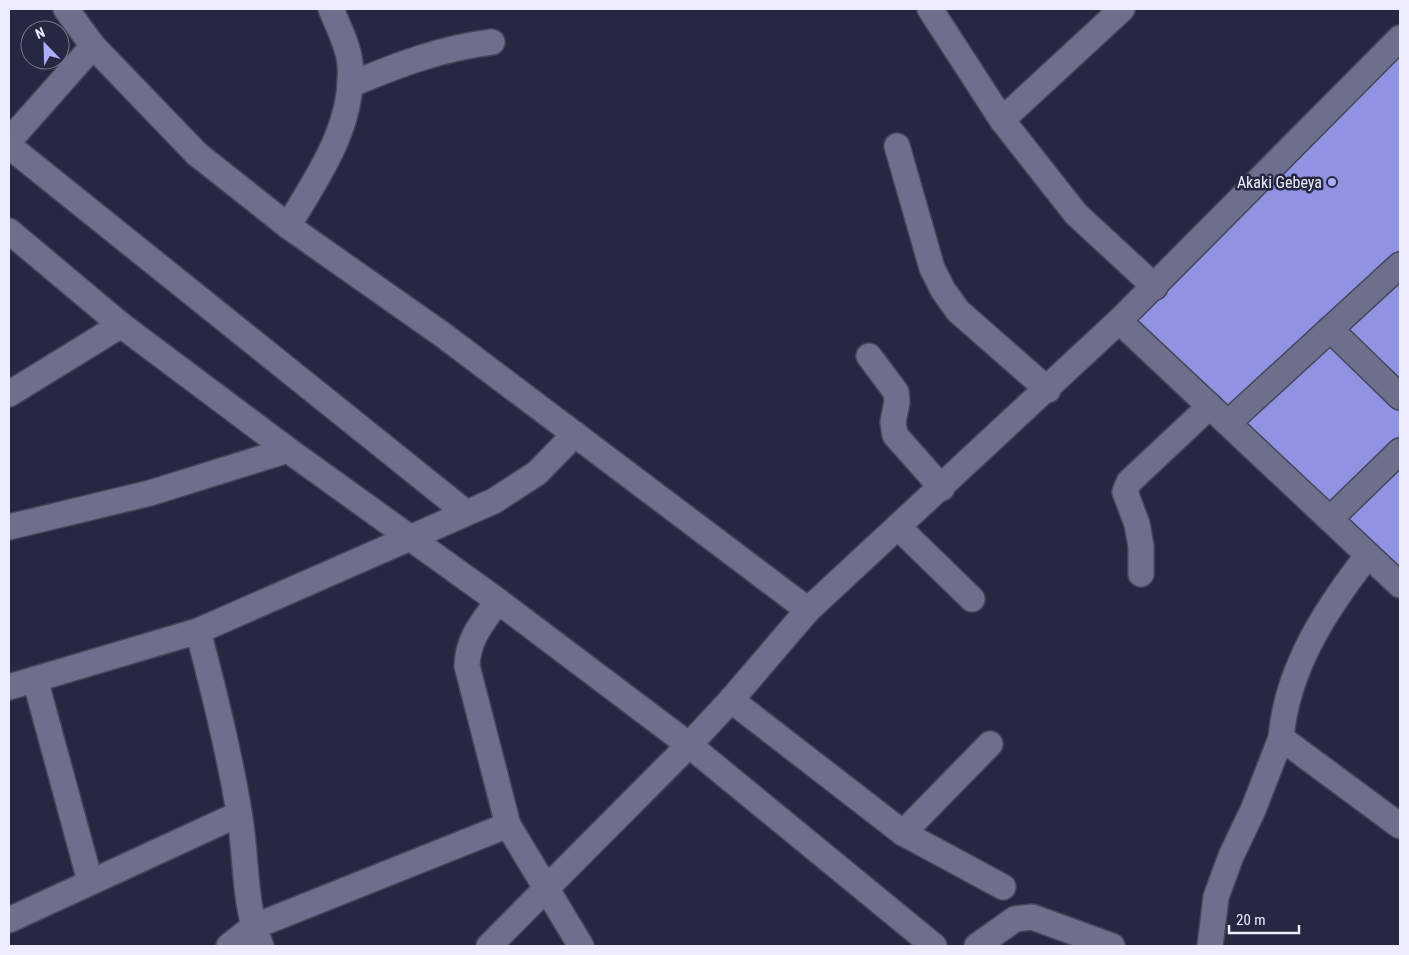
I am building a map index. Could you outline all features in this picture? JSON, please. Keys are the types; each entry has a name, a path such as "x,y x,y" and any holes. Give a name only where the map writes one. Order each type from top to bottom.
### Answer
{"street":[{"path":"66,9 93,46 197,154 288,226 443,335 808,610"},
{"path":"288,226 333,150 343,124 350,85 350,62 331,9"},
{"path":"930,9 932,15 1002,120 1076,214 1155,287"},
{"path":"1002,120 1122,9"},
{"path":"490,946 545,888 689,745 731,700 808,610 1048,390 1120,321 1400,38"},
{"path":"350,85 406,61 461,46 492,42"},
{"path":"9,140 93,46"},
{"path":"9,146 465,512"},
{"path":"897,146 932,268 943,290 958,311 1048,390"},
{"path":"9,232 121,324 288,450 498,601 689,745 934,946"},
{"path":"1228,423 1400,265"},
{"path":"1120,321 1400,585"},
{"path":"9,394 121,324"},
{"path":"1330,330 1400,397"},
{"path":"869,356 896,392 898,402 893,422 895,435 942,488"},
{"path":"1141,574 1140,546 1136,524 1125,492 1129,482 1210,406"},
{"path":"9,687 198,631 465,512 494,501 537,473 576,434"},
{"path":"9,527 150,493 288,450"},
{"path":"1330,519 1400,450"},
{"path":"898,528 972,599"},
{"path":"1210,946 1216,897 1231,856 1253,810 1281,738 1283,710 1292,680 1316,631 1342,590 1368,555"},
{"path":"498,601 474,635 468,649 467,666 508,825 581,946"},
{"path":"198,631 221,720 240,814 257,937"},
{"path":"35,679 90,881"},
{"path":"731,700 902,833 1003,887"},
{"path":"1281,738 1400,826"},
{"path":"902,833 990,744"},
{"path":"9,920 90,881 240,814"},
{"path":"229,946 257,937 508,825"},
{"path":"977,946 1015,919 1032,917 1112,946"}],"building":[{"name":"Akaki Gebeya","path":"1400,47 1400,576 1128,317"}],"place":[{"name":"Akaki Gebeya","path":"1332,182"}]}
